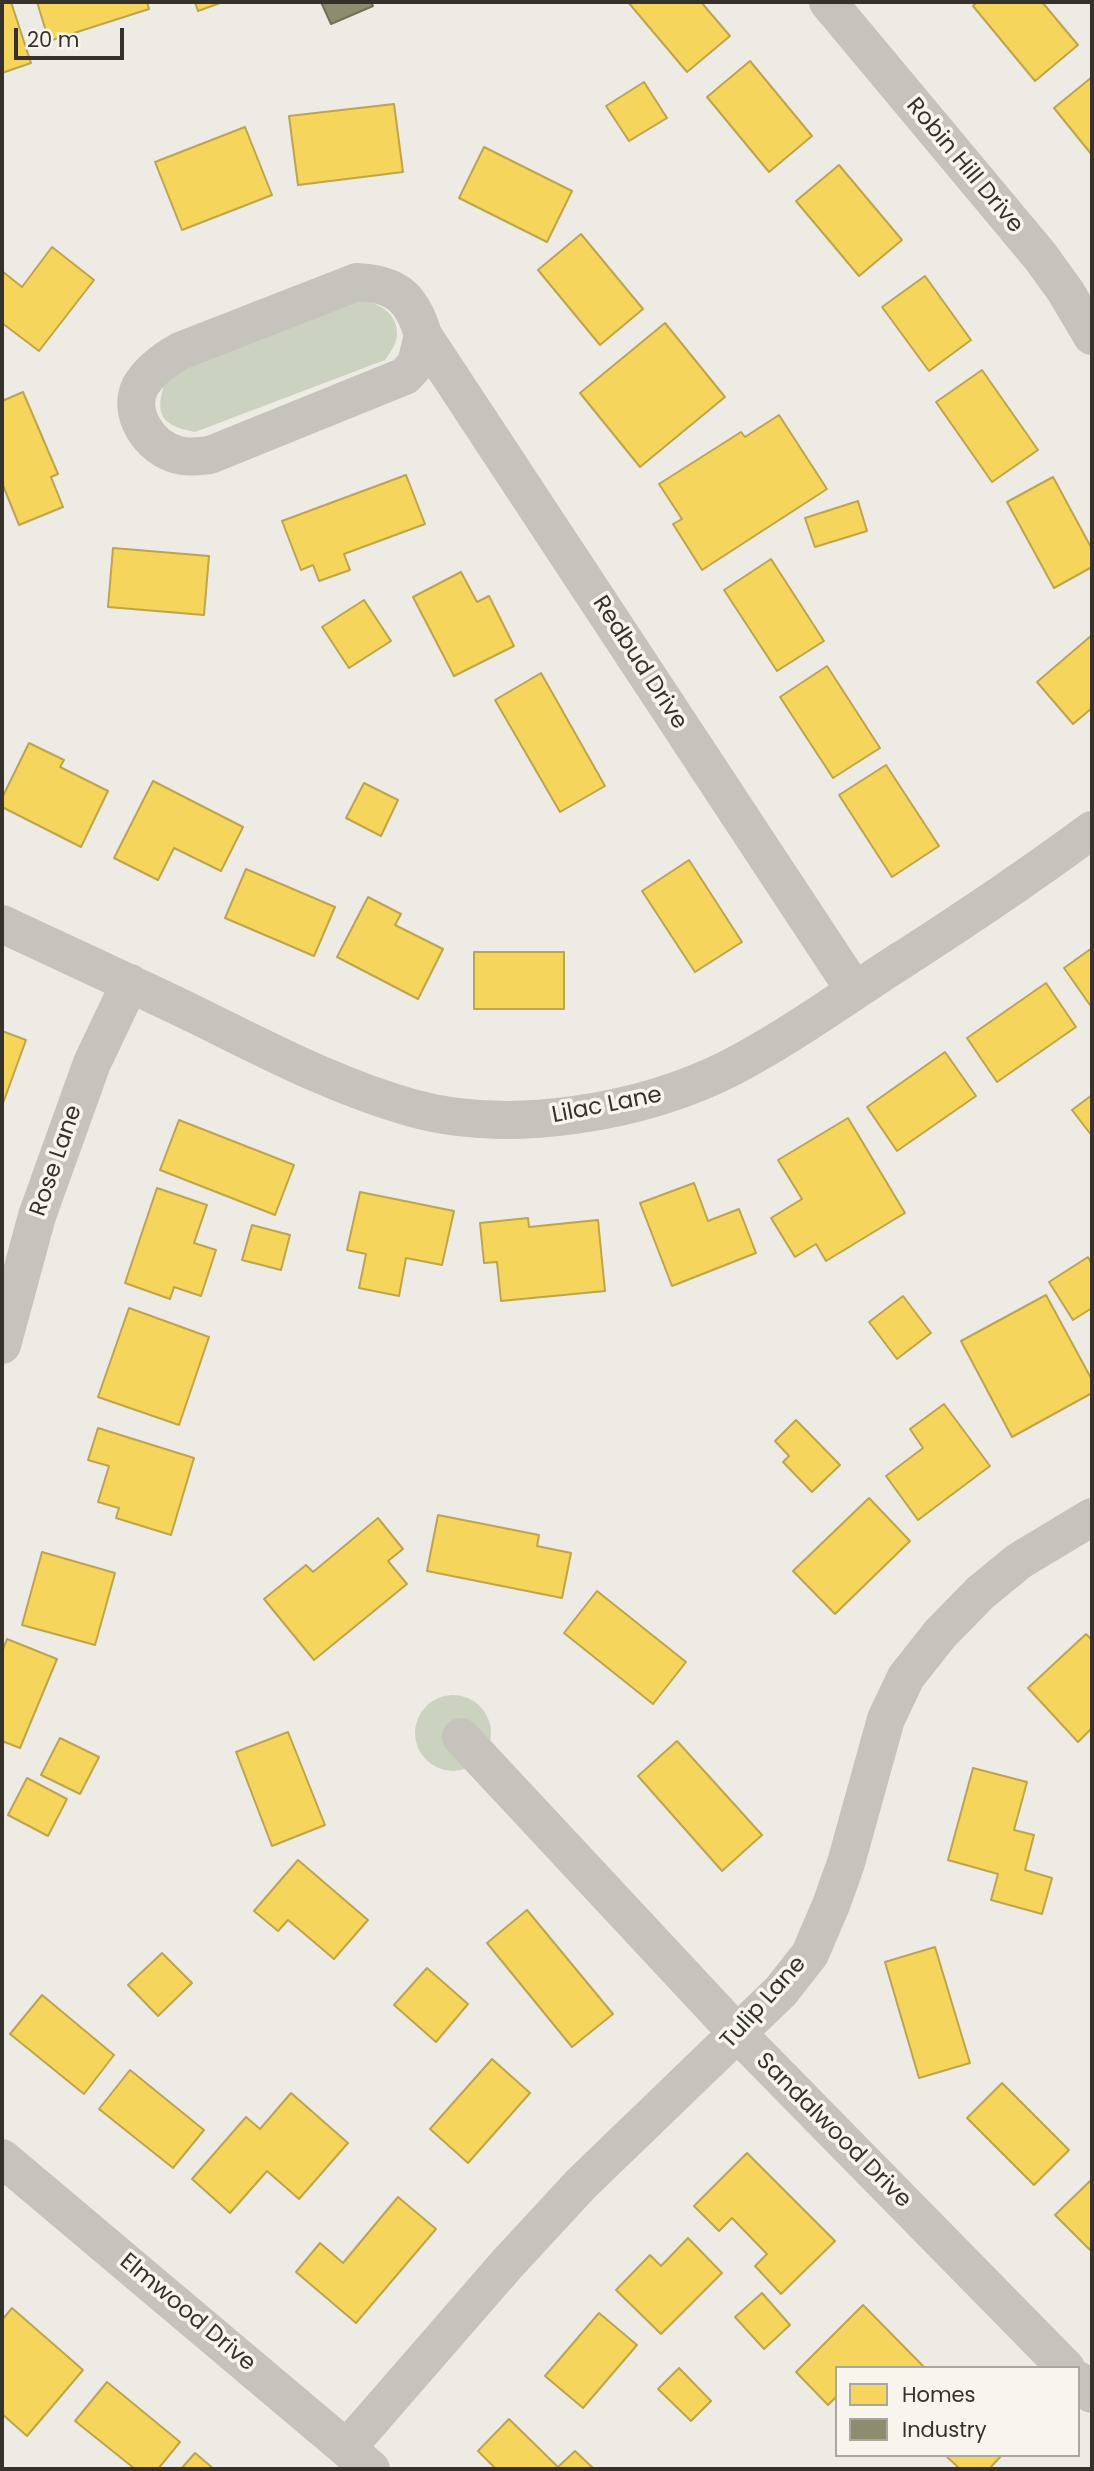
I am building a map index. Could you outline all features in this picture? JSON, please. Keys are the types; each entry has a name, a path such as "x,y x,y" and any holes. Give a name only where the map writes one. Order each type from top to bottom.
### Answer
{"street":[{"name":"Robin Hill Drive","path":"828,2 1040,257 1066,292 1092,336"},
{"name":"Redbud Drive","path":"423,335 415,364 405,376 210,456 176,455 160,446 138,419 136,401 141,387 162,362 180,351 357,282 378,283 396,290 418,318 423,335 855,991"},
{"name":"Lilac Lane","path":"2,924 309,1071 355,1090 444,1115 520,1120 569,1117 671,1094 731,1067 855,991 1025,880 1092,830"},
{"name":"Rose Lane","path":"2,1345 37,1216 92,1063 130,983"},
{"name":"Tulip Lane","path":"360,2459 507,2264 581,2184 781,1991 810,1954 846,1863 886,1719 906,1677 940,1634 980,1593 1019,1561 1092,1517"},
{"name":"Sandalwood Drive","path":"461,1737 738,2034 1064,2366"},
{"name":"Elmwood Drive","path":"2,2158 360,2459"}],"green space":[{"path":"359,300 380,306 394,321 397,338 385,360 195,432 172,425 162,414 161,398 167,376"},
{"path":"453,1695 468,1698 480,1706 488,1718 491,1733 488,1748 480,1760 468,1768 453,1771 438,1768 426,1760 418,1748 415,1733 418,1718 426,1706 438,1698"}],"building: Homes":[{"path":"2,2 11,2 31,63 2,73"},
{"path":"37,2 147,2 149,9 49,41"},
{"path":"195,2 223,2 198,11"},
{"path":"628,2 701,2 730,36 687,72"},
{"path":"977,2 1042,2 1078,45 1035,81 973,6"},
{"path":"750,61 812,136 769,172 707,97"},
{"path":"1092,77 1092,155 1054,108"},
{"path":"644,82 667,118 629,141 606,106"},
{"path":"394,104 403,172 298,185 289,116"},
{"path":"245,127 272,195 182,230 155,162"},
{"path":"484,147 572,191 547,242 459,198"},
{"path":"839,165 902,240 859,276 796,201"},
{"path":"581,234 643,309 600,345 538,270"},
{"path":"52,247 94,280 39,351 2,323 2,271 22,287"},
{"path":"925,276 971,340 929,371 882,307"},
{"path":"665,323 725,397 640,467 580,393"},
{"path":"982,370 1038,450 992,482 936,402"},
{"path":"23,392 58,474 51,477 63,507 19,525 2,483 2,401"},
{"path":"779,415 827,489 702,570 673,524 682,519 659,484 741,432 745,437"},
{"path":"406,475 425,524 344,554 350,570 319,581 313,565 301,570 282,521"},
{"path":"1053,477 1092,549 1092,567 1054,588 1007,502"},
{"path":"858,501 867,531 815,547 805,518"},
{"path":"113,548 209,556 204,615 108,607"},
{"path":"771,559 824,641 777,671 724,590"},
{"path":"461,572 477,602 489,596 514,646 454,676 413,597"},
{"path":"364,600 391,641 349,668 322,627"},
{"path":"1092,635 1092,708 1073,724 1037,682"},
{"path":"827,666 880,748 833,778 780,697"},
{"path":"541,673 605,786 560,812 495,700"},
{"path":"29,743 64,760 60,767 108,791 81,847 2,807 2,798"},
{"path":"886,765 939,846 892,877 839,795"},
{"path":"153,781 243,827 221,871 174,848 158,880 114,858"},
{"path":"364,783 398,800 381,836 346,818"},
{"path":"689,860 742,942 695,972 642,891"},
{"path":"246,869 335,907 314,956 225,918"},
{"path":"368,897 401,914 395,925 443,949 418,999 337,957"},
{"path":"1092,948 1092,1008 1064,968"},
{"path":"474,952 564,952 564,1009 474,1009"},
{"path":"1046,983 1076,1027 997,1082 967,1038"},
{"path":"2,1031 26,1040 2,1106"},
{"path":"945,1052 976,1096 897,1151 867,1107"},
{"path":"1092,1095 1092,1136 1072,1110"},
{"path":"848,1118 905,1213 826,1261 816,1244 795,1257 771,1218 802,1199 778,1160"},
{"path":"179,1120 294,1165 275,1215 160,1170"},
{"path":"694,1183 708,1221 739,1209 756,1253 672,1286 640,1203"},
{"path":"157,1188 207,1205 194,1243 216,1250 201,1296 174,1287 170,1299 125,1283"},
{"path":"360,1192 454,1211 442,1265 406,1258 399,1296 359,1288 366,1254 347,1250"},
{"path":"528,1218 529,1227 598,1220 605,1291 501,1301 497,1262 484,1263 480,1223"},
{"path":"252,1225 290,1235 281,1270 242,1260"},
{"path":"1088,1257 1092,1264 1092,1308 1073,1320 1049,1282"},
{"path":"1046,1295 1092,1380 1092,1393 1012,1437 961,1341"},
{"path":"903,1296 931,1333 897,1359 869,1322"},
{"path":"129,1308 209,1337 179,1425 98,1397"},
{"path":"944,1404 990,1466 918,1520 886,1476 923,1448 910,1429"},
{"path":"796,1420 840,1465 812,1492 783,1462 789,1456 775,1441"},
{"path":"98,1428 194,1458 171,1535 116,1518 119,1508 98,1502 109,1466 88,1460"},
{"path":"869,1498 910,1541 835,1614 793,1571"},
{"path":"438,1515 539,1535 537,1546 571,1553 562,1598 427,1571"},
{"path":"378,1518 403,1549 388,1561 407,1584 314,1660 264,1599 306,1565 313,1572"},
{"path":"42,1552 115,1573 95,1645 22,1625"},
{"path":"597,1591 686,1662 653,1704 564,1633"},
{"path":"1086,1634 1092,1640 1092,1728 1078,1742 1028,1688"},
{"path":"7,1639 57,1659 20,1748 2,1741 2,1652"},
{"path":"288,1732 325,1825 272,1846 236,1752"},
{"path":"60,1738 99,1757 80,1794 41,1775"},
{"path":"677,1741 762,1835 722,1871 638,1776"},
{"path":"973,1768 1027,1782 1014,1830 1034,1835 1025,1870 1052,1878 1042,1914 991,1900 998,1874 948,1860"},
{"path":"27,1778 67,1799 48,1836 8,1815"},
{"path":"298,1860 368,1920 334,1959 288,1920 278,1931 254,1911"},
{"path":"527,1910 613,2014 572,2047 487,1943"},
{"path":"935,1947 970,2063 919,2078 885,1962"},
{"path":"162,1953 192,1983 158,2016 128,1985"},
{"path":"427,1968 468,2004 436,2042 394,2005"},
{"path":"42,1995 114,2055 84,2094 10,2034"},
{"path":"492,2059 530,2093 468,2163 430,2129"},
{"path":"130,2070 204,2130 173,2168 99,2109"},
{"path":"1002,2083 1069,2150 1034,2185 967,2118"},
{"path":"291,2093 348,2143 299,2199 267,2171 230,2213 192,2179 246,2117 260,2129"},
{"path":"747,2153 835,2241 781,2294 755,2266 767,2254 732,2218 719,2231 694,2206"},
{"path":"1092,2181 1092,2252 1055,2215"},
{"path":"398,2197 436,2229 356,2323 296,2272 320,2243 343,2263"},
{"path":"688,2238 722,2273 661,2334 616,2290 650,2255 661,2266"},
{"path":"762,2293 790,2325 764,2349 735,2317"},
{"path":"863,2305 923,2366 835,2366 835,2398 828,2405 796,2372"},
{"path":"12,2308 83,2370 27,2436 2,2414 2,2320"},
{"path":"599,2313 637,2345 583,2408 545,2376"},
{"path":"679,2368 711,2401 691,2421 658,2389"},
{"path":"107,2382 180,2442 158,2469 135,2469 75,2421"},
{"path":"509,2419 558,2467 575,2451 594,2469 496,2469 478,2451"},
{"path":"195,2453 214,2469 181,2469"},
{"path":"947,2457 1000,2457 989,2469 960,2469"}],"building: Industry":[{"path":"321,2 371,2 373,6 331,24"}]}
